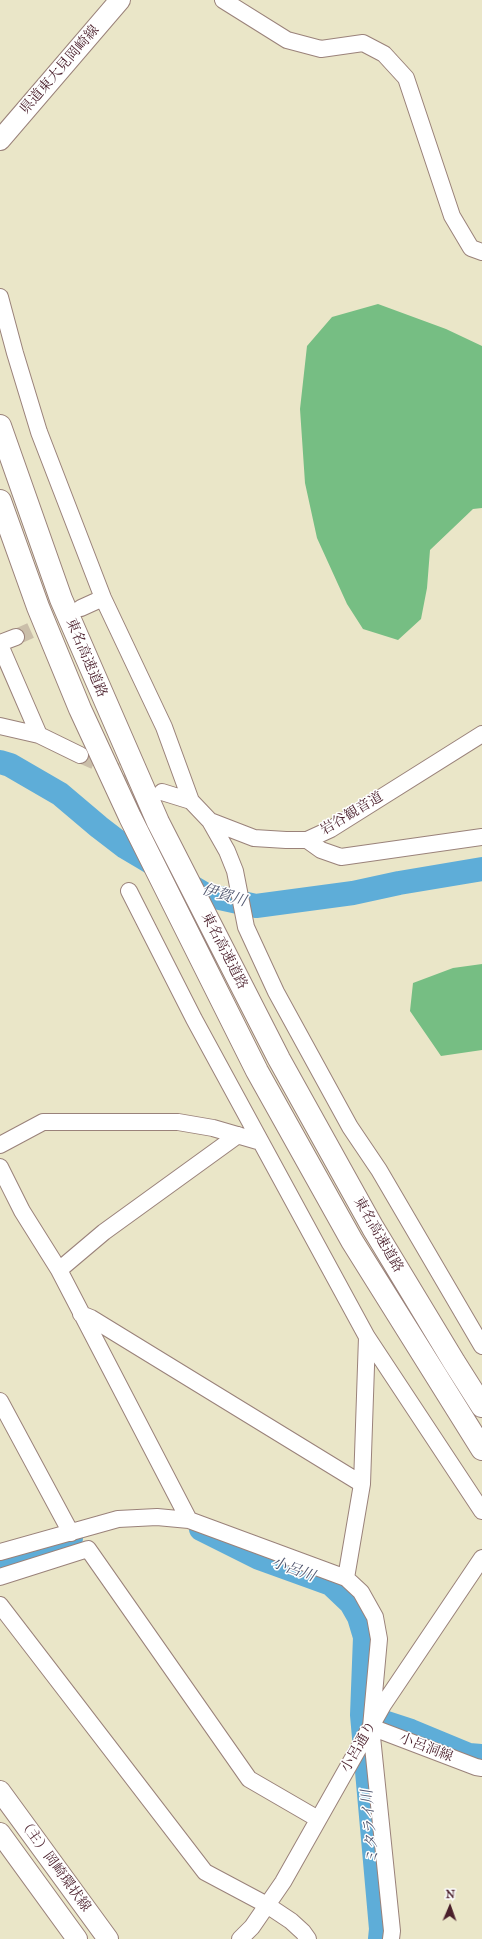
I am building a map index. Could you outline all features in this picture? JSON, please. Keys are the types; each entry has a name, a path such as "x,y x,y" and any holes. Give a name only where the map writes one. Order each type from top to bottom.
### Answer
{"highway":[{"name":"東名高速道路","path":"0,426 61,599 158,822 279,1059 373,1228 482,1406"},
{"name":"東名高速道路","path":"0,501 38,607 80,709 130,817 257,1071 348,1234 482,1449"}],"main road":[{"name":"県道東大見岡崎線","path":"0,140 120,0"},
{"name":"（主）岡崎環状線","path":"0,1791 108,1939"},
{"name":"（主）岡崎環状線","path":"0,1833 77,1939"}],"street":[{"path":"223,0 287,40 320,49 363,43 384,54 406,78 452,216 471,248 482,252"},
{"path":"0,297 39,432 103,598 164,728 191,801 210,820 227,851 235,871 246,927 276,992 350,1127 379,1170 482,1346"},
{"path":"81,608 103,598"},
{"path":"16,637 0,644 39,735"},
{"path":"4,727 39,735 80,755"},
{"name":"岩谷観音道","path":"210,820 254,838 307,840 332,829 482,734"},
{"path":"162,792 191,801"},
{"path":"307,840 321,850 342,857 482,837"},
{"path":"129,891 194,1019 367,1337 482,1511"},
{"path":"0,1144 43,1122 178,1122 213,1128 262,1142"},
{"path":"59,1270 104,1232 238,1135"},
{"path":"0,1167 22,1211 59,1270 189,1520"},
{"path":"81,1314 91,1318 362,1484"},
{"path":"346,1578 362,1484 367,1337"},
{"path":"0,1401 71,1533"},
{"path":"0,1552 118,1519 157,1517 189,1520 346,1578 361,1592 375,1617 379,1639 371,1727 392,1931 391,1939"},
{"path":"0,1577 88,1549 249,1778 318,1819"},
{"name":"小呂通り","path":"240,1939 252,1927 283,1882 357,1748 383,1705 482,1558"},
{"path":"0,1605 205,1872 267,1905 290,1921 303,1932 308,1939"},
{"name":"小呂洞線","path":"371,1727 482,1768"}],"green space":[{"path":"378,304 446,329 482,346 482,508 473,509 430,550 427,588 421,619 398,640 363,629 347,604 317,538 305,483 300,409 307,346 332,317"},
{"path":"482,964 482,1050 441,1056 410,1011 413,983 453,968"}],"waterway":[{"name":"伊賀川","path":"0,762 10,765 60,794 125,847 206,895 256,906 353,893 399,883 482,869"},
{"name":"小呂川","path":"201,1529 259,1558 331,1584 351,1603 359,1617 365,1637 362,1715 381,1929 380,1939"},
{"name":"小呂川","path":"0,1563 71,1538"},
{"name":"小呂川","path":"362,1715 411,1731 469,1755 482,1756"}],"tunnel":[{"path":"16,637 76,610"},
{"path":"80,755 146,784"}],"water label":[{"name":"ミタライ川","path":"371,1827"}]}
